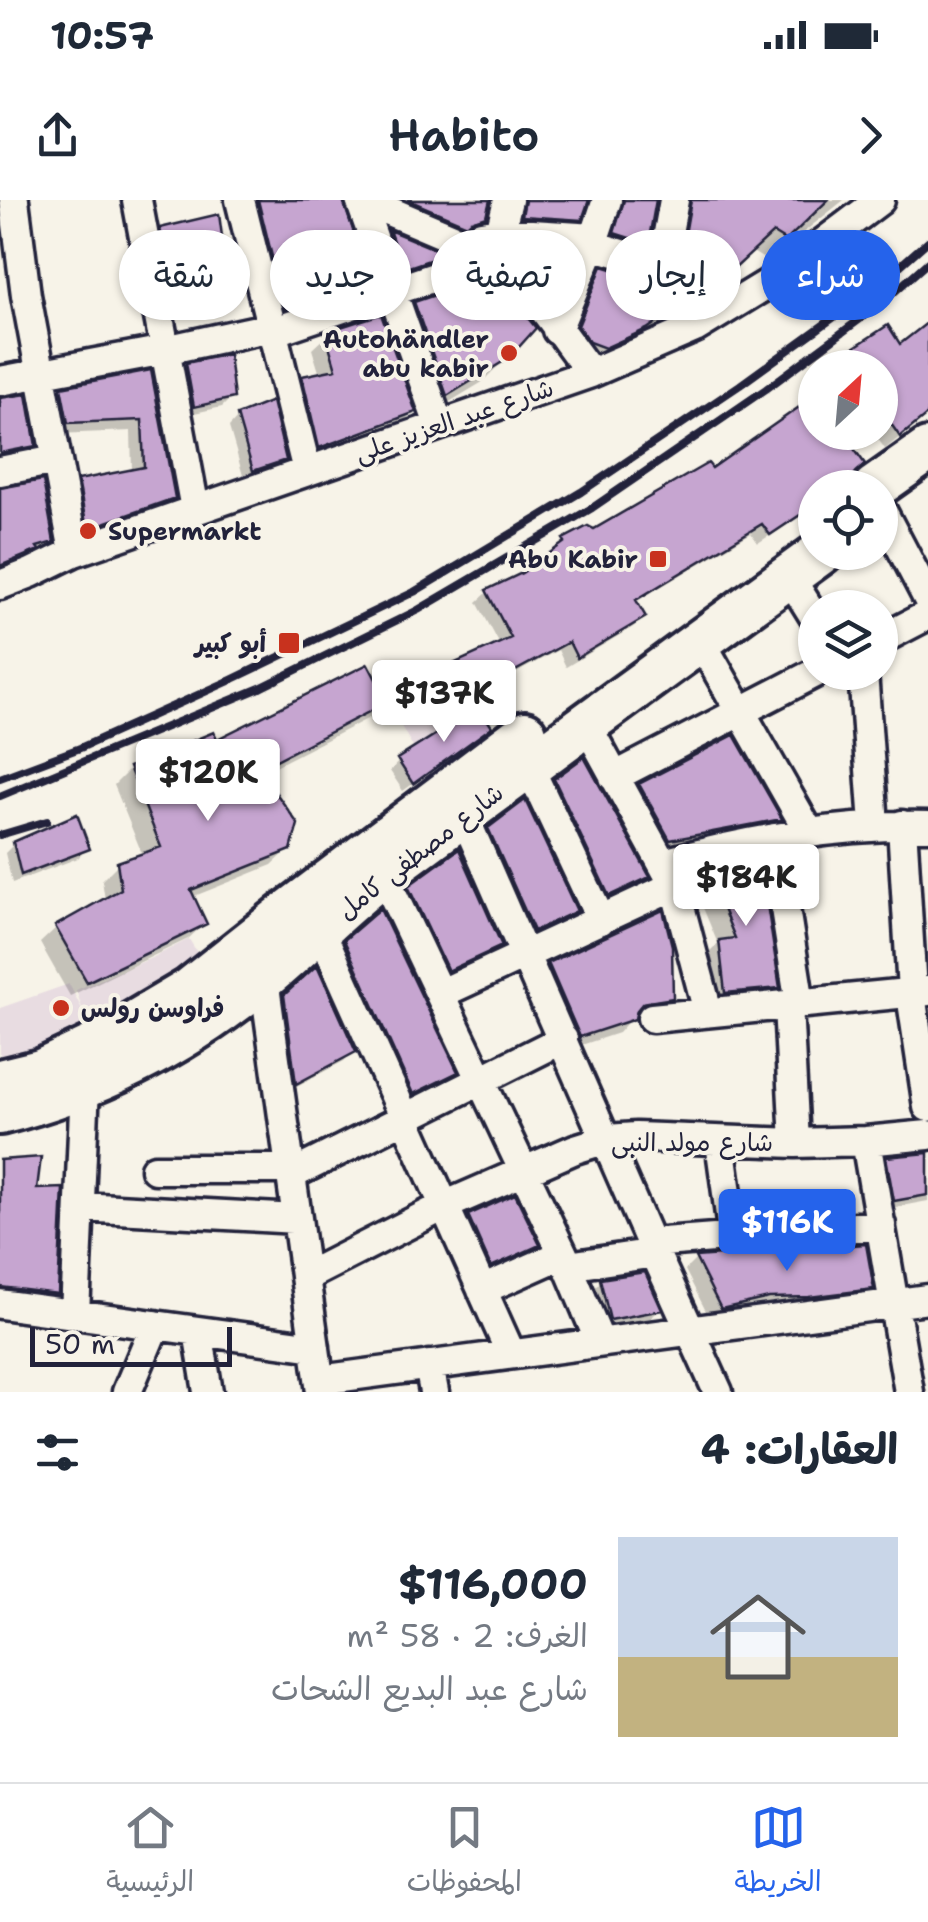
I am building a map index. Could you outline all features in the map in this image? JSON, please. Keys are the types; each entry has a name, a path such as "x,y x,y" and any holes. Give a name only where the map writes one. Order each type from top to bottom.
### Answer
{"main road":[{"path":"898,471 928,450"},
{"path":"898,497 928,475"},
{"name":"شارع مصطفى كامل","path":"0,1081 41,1071 70,1058 188,990 532,728 798,541"},
{"name":"شارع مصطفى كامل","path":"0,1112 38,1103 117,1074 190,1033 264,978 383,874 798,570"}],"street":[{"path":"14,200 13,293 41,374 74,552"},
{"path":"137,200 195,509"},
{"path":"240,200 307,471"},
{"path":"361,200 436,230"},
{"path":"361,200 371,230"},
{"path":"501,230 508,200"},
{"path":"558,330 606,200"},
{"path":"586,242 662,266 674,200"},
{"name":"شارع عبد العزيز على","path":"0,585 74,552 591,372 695,328 774,280 880,200"},
{"path":"0,382 271,330 303,320"},
{"path":"402,320 439,425"},
{"path":"550,320 591,372"},
{"path":"0,471 56,460"},
{"path":"898,542 928,599"},
{"path":"898,631 928,615"},
{"path":"700,640 808,832"},
{"path":"614,777 798,682"},
{"path":"867,690 901,825 928,1107"},
{"path":"586,724 668,875 708,1012"},
{"path":"529,766 600,920"},
{"path":"464,816 718,1392"},
{"path":"440,994 600,920 668,875 774,838 901,825"},
{"path":"774,838 794,1004 795,1142"},
{"path":"383,874 566,1260 600,1342"},
{"path":"320,929 511,1354"},
{"path":"264,978 321,1386 431,1379 511,1354 928,1299"},
{"path":"652,1018 920,992"},
{"path":"155,1169 291,1172 563,1039"},
{"path":"76,1314 85,1086"},
{"name":"شارع مولد النبى","path":"305,1277 444,1206 607,1138 795,1142 928,1136"},
{"path":"866,1141 909,1392"},
{"path":"720,1142 732,1236"},
{"path":"80,1208 297,1219"},
{"path":"482,1290 566,1260 732,1236 880,1225"},
{"path":"0,1304 315,1347"},
{"path":"128,1392 155,1325"},
{"path":"198,1331 208,1392"}],"shaded area":[{"path":"463,681 479,707 414,749 397,719"},
{"path":"189,939 201,959 129,1005 89,1022 89,1027 0,1064 0,1008 69,984 83,1011 76,990"}],"building":[{"path":"258,200 343,200 353,230 270,230 270,248"},
{"path":"408,200 490,200 486,216 467,225"},
{"path":"525,200 589,200 582,220 522,216"},
{"path":"624,200 656,200 651,230 615,230"},
{"path":"691,200 828,200 797,230 761,230 761,244 741,263 741,230 686,230"},
{"path":"219,214 221,230 160,230"},
{"path":"411,239 431,247 431,259 411,266"},
{"path":"602,266 606,267 606,320 660,320 605,348 589,342 578,326 580,320 586,320 586,306"},
{"path":"431,296 431,320 529,320 536,328 509,358 447,396 414,302"},
{"path":"362,320 383,320 416,412 319,448 302,376 336,369 325,332"},
{"path":"928,322 928,414 900,437 898,350 850,350 888,325 900,344"},
{"path":"229,354 234,398 194,407 186,363"},
{"path":"151,370 175,498 87,529 78,480 144,467 142,420 68,423 61,387"},
{"path":"27,394 36,446 0,453 0,398"},
{"path":"272,401 286,460 253,471 237,415"},
{"path":"798,408 798,450 855,450 865,464 859,470 798,470 798,516 770,535 762,524 636,600 646,617 577,658 569,642 471,695 453,664 511,638 486,590 522,573 565,542 563,539 588,526 594,529 708,463 712,468"},
{"path":"43,480 54,542 0,566 0,488"},
{"path":"368,664 388,702 259,769 298,824 291,850 191,890 207,924 87,982 55,926 121,889 117,862 161,847 129,767 214,732 217,739"},
{"path":"479,707 492,727 413,784 397,759"},
{"path":"734,735 782,819 670,840 639,784"},
{"path":"584,757 650,877 609,896 554,779"},
{"path":"525,800 577,911 534,931 488,828"},
{"path":"77,814 90,849 21,875 13,842"},
{"path":"459,849 502,946 448,971 408,886"},
{"path":"760,859 780,988 725,993 719,940 735,938 707,870"},
{"path":"380,909 458,1072 413,1094 344,940"},
{"path":"663,910 672,946 673,998 643,1003 635,1019 580,1037 548,963"},
{"path":"317,965 356,1052 296,1084 284,995"},
{"path":"928,1153 928,1195 894,1201 886,1157"},
{"path":"41,1157 37,1189 63,1188 58,1294 0,1287 0,1160"},
{"path":"515,1194 540,1245 491,1267 468,1215"},
{"path":"866,1244 874,1289 769,1298 721,1309 695,1257"},
{"path":"645,1272 662,1310 610,1320 600,1279"}],"railway":[{"path":"0,778 80,748 414,592 581,492 740,385 876,287 928,241"},
{"path":"0,796 260,688 418,610 592,508 766,389 883,302 928,262"},
{"path":"0,835 47,821"}],"place":[{"name":"Autohändler abu kabir","path":"509,353"},
{"name":"Supermarkt","path":"88,531"},
{"name":"Abu Kabir","path":"658,559"},
{"name":"أبو كبير","path":"289,643"},
{"name":"فراوسن رولس","path":"61,1008"}]}
